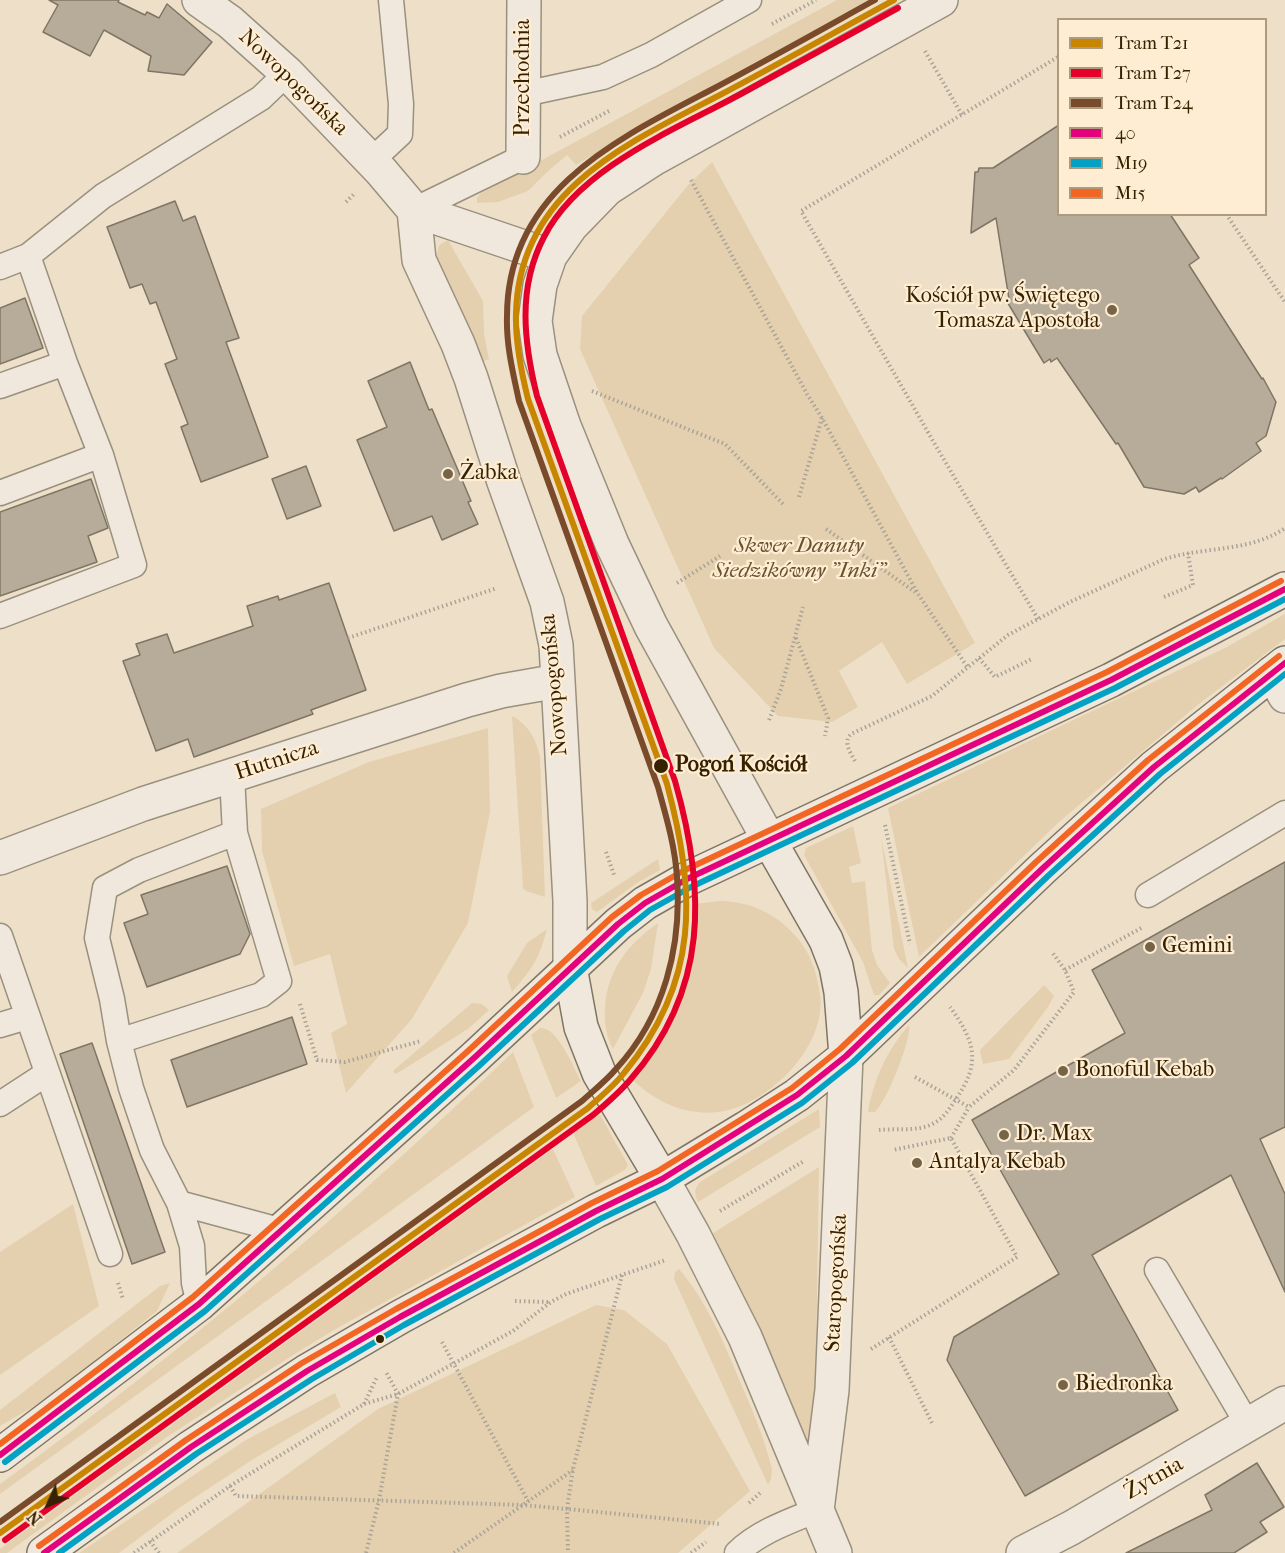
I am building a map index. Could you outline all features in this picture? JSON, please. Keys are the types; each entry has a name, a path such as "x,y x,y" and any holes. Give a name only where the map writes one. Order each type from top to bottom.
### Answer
{"street":[{"name":"Nowopogońska","path":"199,0 230,22 287,73 376,166 414,210 419,260 458,344 471,378 504,482 547,603 556,645 570,901 570,968 581,1027 599,1072 662,1179"},
{"name":"Przechodnia","path":"523,157 524,0"},
{"path":"769,840 651,626 612,544 564,426 540,355 535,321 540,285 550,256 571,226 607,189 655,158 941,0"},
{"path":"414,210 550,256"},
{"path":"0,1455 199,1304 474,1058 618,924 645,903 687,879 1110,680 1285,589"},
{"path":"44,1553 191,1447 307,1371 400,1317 585,1217 662,1179 797,1095 846,1056 1042,869 1154,767 1281,678"},
{"name":"Hutnicza","path":"0,858 144,804 467,700 501,691 558,681"},
{"name":"Staropogońska","path":"769,840 826,940 836,966 841,993 846,1056 832,1390 817,1510"},
{"name":"Staropogońska","path":"662,1179 693,1234 745,1337 835,1553"},
{"name":"Żytnia","path":"1023,1553 1077,1540 1248,1425 1285,1403"}],"lane":[{"path":"376,166 400,134 401,104 391,0"},
{"path":"524,94 603,77 651,55 749,0"},
{"path":"0,267 28,256 103,196 261,98 287,73"},
{"path":"414,210 523,157"},
{"path":"0,616 134,565 101,456 65,363 28,256"},
{"path":"0,387 65,363"},
{"path":"0,493 101,456"},
{"path":"119,1041 261,995 279,981 235,833 232,776"},
{"path":"1148,895 1285,813"},
{"path":"199,1304 194,1283 192,1246 180,1203 152,1150 131,1088 97,938 105,888 139,870 235,833"},
{"path":"0,936 110,1254"},
{"path":"0,1025 27,1017"},
{"path":"0,1104 46,1074"},
{"path":"180,1203 283,1231"},
{"path":"1157,1270 1248,1425"},
{"path":"737,1553 745,1545 776,1528 817,1510"}],"path":[{"path":"921,44 963,115"},
{"path":"1038,619 801,211 1057,58"},
{"path":"687,172 918,594 968,668"},
{"path":"1227,216 1285,302"},
{"path":"592,391 725,444 784,505"},
{"path":"798,497 822,418"},
{"path":"852,734 942,689 1008,635 1146,567 1177,555 1253,543 1271,537 1285,528"},
{"path":"826,529 918,594"},
{"path":"1164,597 1193,585 1188,553"},
{"path":"677,583 720,556"},
{"path":"348,638 497,588"},
{"path":"769,720 781,689 803,607"},
{"path":"795,638 828,718 825,736"},
{"path":"979,658 995,677 1032,659"},
{"path":"603,845 614,875"},
{"path":"893,1150 951,1138 969,1107 1014,1070 1074,992 1065,970 1052,952"},
{"path":"279,981 301,1005 316,1060 345,1062 421,1041"},
{"path":"915,1077 969,1107"},
{"path":"134,1553 230,1486 364,1404 398,1394 454,1364 513,1331 551,1302 580,1289 667,1260 706,1220 820,1151 864,1132 897,1128"},
{"path":"865,1353 1017,1257 951,1138"},
{"path":"568,1553 567,1509 573,1469 622,1275"},
{"path":"514,1301 551,1302"},
{"path":"889,1338 933,1425"},
{"path":"442,1342 528,1501"},
{"path":"366,1553 379,1500 398,1394 387,1372"},
{"path":"364,1404 377,1377"},
{"path":"454,1553 573,1469"},
{"path":"230,1486 236,1496 524,1504 727,1525"},
{"path":"150,1541 159,1553"}],"green space":[{"path":"837,0 872,0 634,130 576,165 567,155 528,191 498,202 477,203 477,198 481,193"},
{"name":"Skwer Danuty Siedzikówny \"Inki\"","path":"712,162 975,643 907,684 882,642 839,671 858,707 832,722 778,716 714,648 580,349 582,316 688,185"},
{"path":"448,240 483,301 484,334 489,359 482,362 436,258 439,245"},
{"path":"1285,614 1285,639 1200,703 1059,822 919,957 888,808 1225,648"},
{"path":"512,716 531,733 540,757 545,897 523,888"},
{"path":"488,728 490,812 468,923 412,1019 346,1093 331,1033 347,1024 330,954 294,966 262,851 261,809 369,762"},
{"path":"853,826 861,863 849,867 852,883 865,881 872,950 877,965 890,983 879,995 874,995 863,962 804,855 806,848"},
{"path":"881,837 908,968 899,959 894,949"},
{"path":"658,859 660,870 637,883 597,912 592,909 591,903"},
{"path":"718,901 749,905 767,913 776,918 796,937 807,952 814,969 820,993 820,1012 816,1029 798,1062 769,1090 736,1108 719,1112 694,1112 661,1101 632,1079 660,1041 681,998 693,952 696,904"},
{"path":"658,923 651,969 643,993 613,1049 607,1034 605,1019 610,982 621,959 629,949"},
{"path":"547,929 534,963 512,992 507,976 527,943"},
{"path":"1044,985 1054,996 1009,1059 983,1064 980,1050"},
{"path":"472,1003 482,1004 489,1010 468,1029 396,1074 393,1071"},
{"path":"909,1025 902,1056 885,1097 875,1112 868,1112 882,1066 894,1044"},
{"path":"540,1028 547,1029 559,1041 581,1081 556,1098 531,1035"},
{"path":"513,1052 534,1107 0,1494 0,1484 134,1383 264,1277 452,1110"},
{"path":"597,1109 628,1165 625,1170 596,1186 571,1128"},
{"path":"819,1109 820,1127 698,1202 695,1191 700,1182"},
{"path":"553,1149 575,1197 293,1355 167,1437 7,1553 0,1553 0,1549"},
{"path":"819,1167 816,1360 820,1443 809,1449 713,1233"},
{"path":"73,1204 99,1306 0,1375 0,1252"},
{"path":"679,1269 699,1296 715,1325 751,1406 772,1469 768,1485 674,1279 675,1272"},
{"path":"170,1283 157,1311 66,1384 0,1426 0,1410 160,1286"},
{"path":"596,1305 624,1310 667,1344 750,1491 678,1553 177,1553 378,1409"},
{"path":"335,1393 341,1407 252,1460 182,1506 119,1553 79,1553 244,1441"}],"building":[{"path":"49,0 119,0 118,2 145,15 147,12 159,18 167,4 212,42 184,75 148,71 151,56 104,30 90,56 43,32 58,5"},
{"name":"Kościół pw. Świętego Tomasza Apostoła","path":"1057,126 1057,216 1171,216 1199,258 1189,265 1263,378 1276,402 1266,436 1256,443 1261,451 1222,479 1199,492 1196,487 1184,494 1144,487 1118,443 1116,444 1057,358 1044,363 1006,300 1009,299 996,218 971,233 975,172 978,172 979,168 993,168"},
{"path":"175,201 183,221 195,216 239,338 226,342 268,457 201,482 181,427 188,424 165,364 177,359 156,302 150,304 142,284 130,288 107,227"},
{"path":"25,298 43,348 0,364 0,308"},
{"path":"410,362 429,410 432,409 471,501 468,502 478,524 442,540 432,516 394,531 357,440 387,427 368,381"},
{"path":"306,466 321,506 287,519 272,479"},
{"path":"91,479 108,528 88,536 97,562 0,596 0,512"},
{"path":"329,583 366,690 311,710 313,714 194,757 188,739 156,751 123,661 140,655 136,644 167,634 174,653 253,626 247,606 278,596 279,600"},
{"path":"1285,862 1285,1127 1260,1139 1285,1194 1285,1292 1231,1175 1092,1255 1178,1410 1025,1496 947,1360 954,1337 1059,1274 972,1120 1125,1033 1092,970"},
{"path":"227,866 250,934 240,954 147,987 124,923 148,914 141,895"},
{"path":"292,1017 307,1064 187,1107 171,1060"},
{"path":"92,1043 165,1252 132,1264 60,1054"},
{"path":"1257,1463 1284,1507 1260,1522 1267,1532 1234,1553 1126,1553 1212,1510 1205,1495"}],"tram line":[{"name":"T24","path":"0,1522 582,1101 616,1069 633,1049 646,1027 658,1004 673,955 678,903 677,877 670,831 658,787 519,401 510,359 507,327 512,273 525,236 545,204 572,176 602,152 636,130 875,0"},
{"name":"T21","path":"0,1533 588,1108 620,1078 649,1039 667,1004 679,970 685,935 686,899 677,824 667,784 528,399 516,335 516,313 522,271 536,235 556,204 583,178 614,154 894,0"},
{"name":"T27","path":"5,1540 593,1115 626,1085 656,1046 675,1011 687,975 694,938 695,900 692,861 675,781 537,396 526,336 526,296 530,276 535,256 544,237 560,213 580,191 604,171 658,137 898,8"}],"transit line":[{"name":"M15","path":"0,1444 193,1297 468,1051 612,917 641,895 683,871 1107,672 1281,581"},
{"name":"40","path":"0,1455 199,1304 474,1058 618,924 645,903 687,879 1111,680 1285,589"},
{"name":"M19","path":"5,1462 205,1311 480,1065 624,931 650,910 691,887 1115,688 1285,599"},
{"name":"M15","path":"39,1546 186,1440 302,1363 396,1309 592,1203 658,1171 792,1088 840,1049 1036,862 1148,760 1279,656"},
{"name":"40","path":"44,1553 191,1447 307,1371 400,1317 596,1211 662,1179 797,1095 846,1056 1042,869 1154,767 1285,663"},
{"name":"M19","path":"59,1553 196,1454 312,1379 404,1325 600,1219 667,1187 802,1103 852,1063 1048,876 1160,774 1285,674"}],"place":[{"name":"Kościół pw. Świętego Tomasza Apostoła","path":"1112,310"},
{"name":"Żabka","path":"448,474"},
{"name":"Pogoń Kościół","path":"661,766"},
{"name":"Gemini","path":"1150,947"},
{"name":"Bonoful Kebab","path":"1063,1071"},
{"name":"Dr. Max","path":"1004,1135"},
{"name":"Antalya Kebab","path":"917,1163"},
{"name":"Biedronka","path":"1063,1385"}]}
